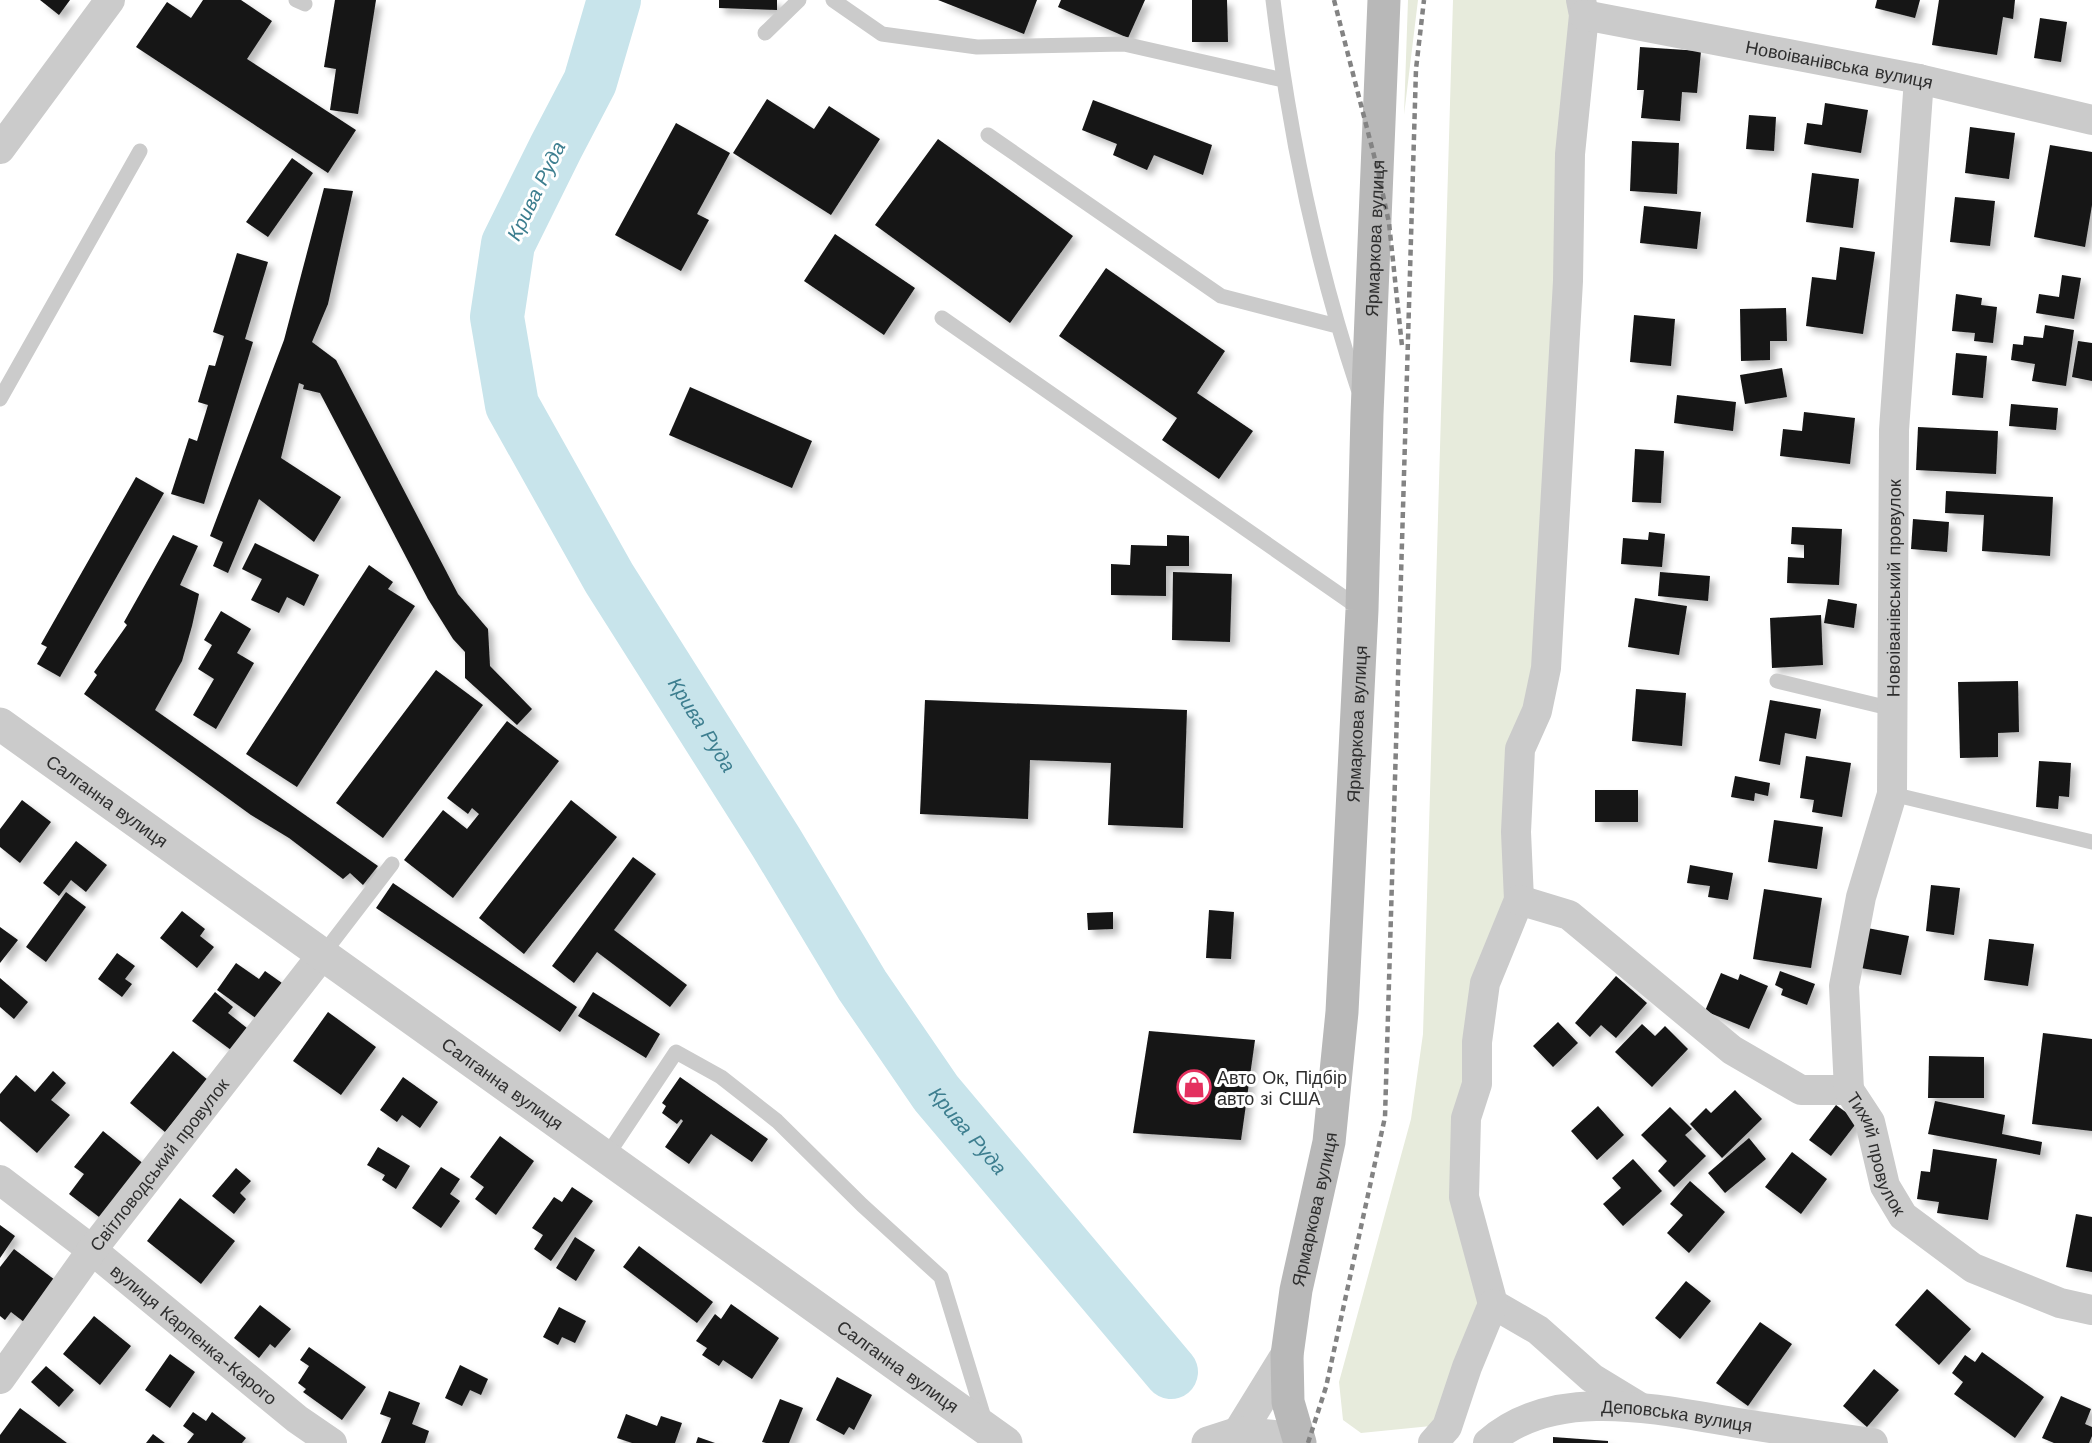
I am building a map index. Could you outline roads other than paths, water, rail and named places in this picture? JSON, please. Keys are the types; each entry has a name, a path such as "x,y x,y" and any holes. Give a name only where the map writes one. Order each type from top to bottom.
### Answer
{"main road":[{"name":"Ярмаркова вулиця","path":"1299,1441 1288,1402 1287,1355 1296,1290 1329,1142 1342,1012 1362,610 1367,414 1384,0"}],"street":[{"path":"0,149 110,0"},
{"path":"1433,1443 1447,1427 1467,1367 1493,1304 1464,1197 1466,1118 1477,1084 1478,1042 1485,983 1519,900 1516,832 1520,749 1538,711 1546,668 1568,281 1570,154 1582,8"},
{"name":"Новоіванівська вулиця","path":"1582,8 1919,80 2092,120"},
{"name":"Новоіванівський провулок","path":"1850,1090 1844,986 1860,897 1892,794 1894,430 1919,80"},
{"name":"Салганна вулиця","path":"0,724 997,1437"},
{"name":"Тихий провулок","path":"1519,900 1569,915 1732,1050 1781,1079 1801,1090 1850,1090 1870,1122 1885,1186 1903,1216 1973,1268 2060,1303 2092,1310"},
{"name":"Світловодський провулок","path":"0,1379 92,1250 323,954"},
{"name":"вулиця Карпенка-Карого","path":"0,1180 92,1250 297,1419 332,1443"},
{"path":"1493,1304 1538,1329 1592,1378 1638,1406"},
{"path":"1239,1433 1287,1355"},
{"name":"Деповська вулиця","path":"1488,1443 1504,1429 1555,1410 1638,1406 1873,1443"},
{"path":"1208,1443 1239,1433 1299,1441"}],"lane":[{"path":"765,33 799,0"},
{"path":"833,0 882,34 977,47 1124,44 1283,80"},
{"path":"1274,0 1283,80 1320,261 1337,326 1367,414"},
{"path":"988,135 1221,296 1337,326"},
{"path":"0,399 140,151"},
{"path":"942,318 1362,610"},
{"path":"1777,681 1893,709"},
{"path":"1892,794 2092,842"},
{"path":"323,954 392,864"},
{"path":"606,1157 676,1052 721,1077 777,1121 862,1205 941,1277 997,1437"}],"waterway":[{"name":"Крива Руда","path":"614,0 590,82 508,244 497,317 512,405 609,578 776,842 862,985 936,1093 1171,1372"}],"railway":[{"path":"1334,0 1389,223 1402,346"},
{"path":"1308,1443 1326,1387 1385,1117 1416,69 1424,0"}],"place":[{"name":"Авто Ок, Підбір авто зі США","path":"1194,1087"}]}
